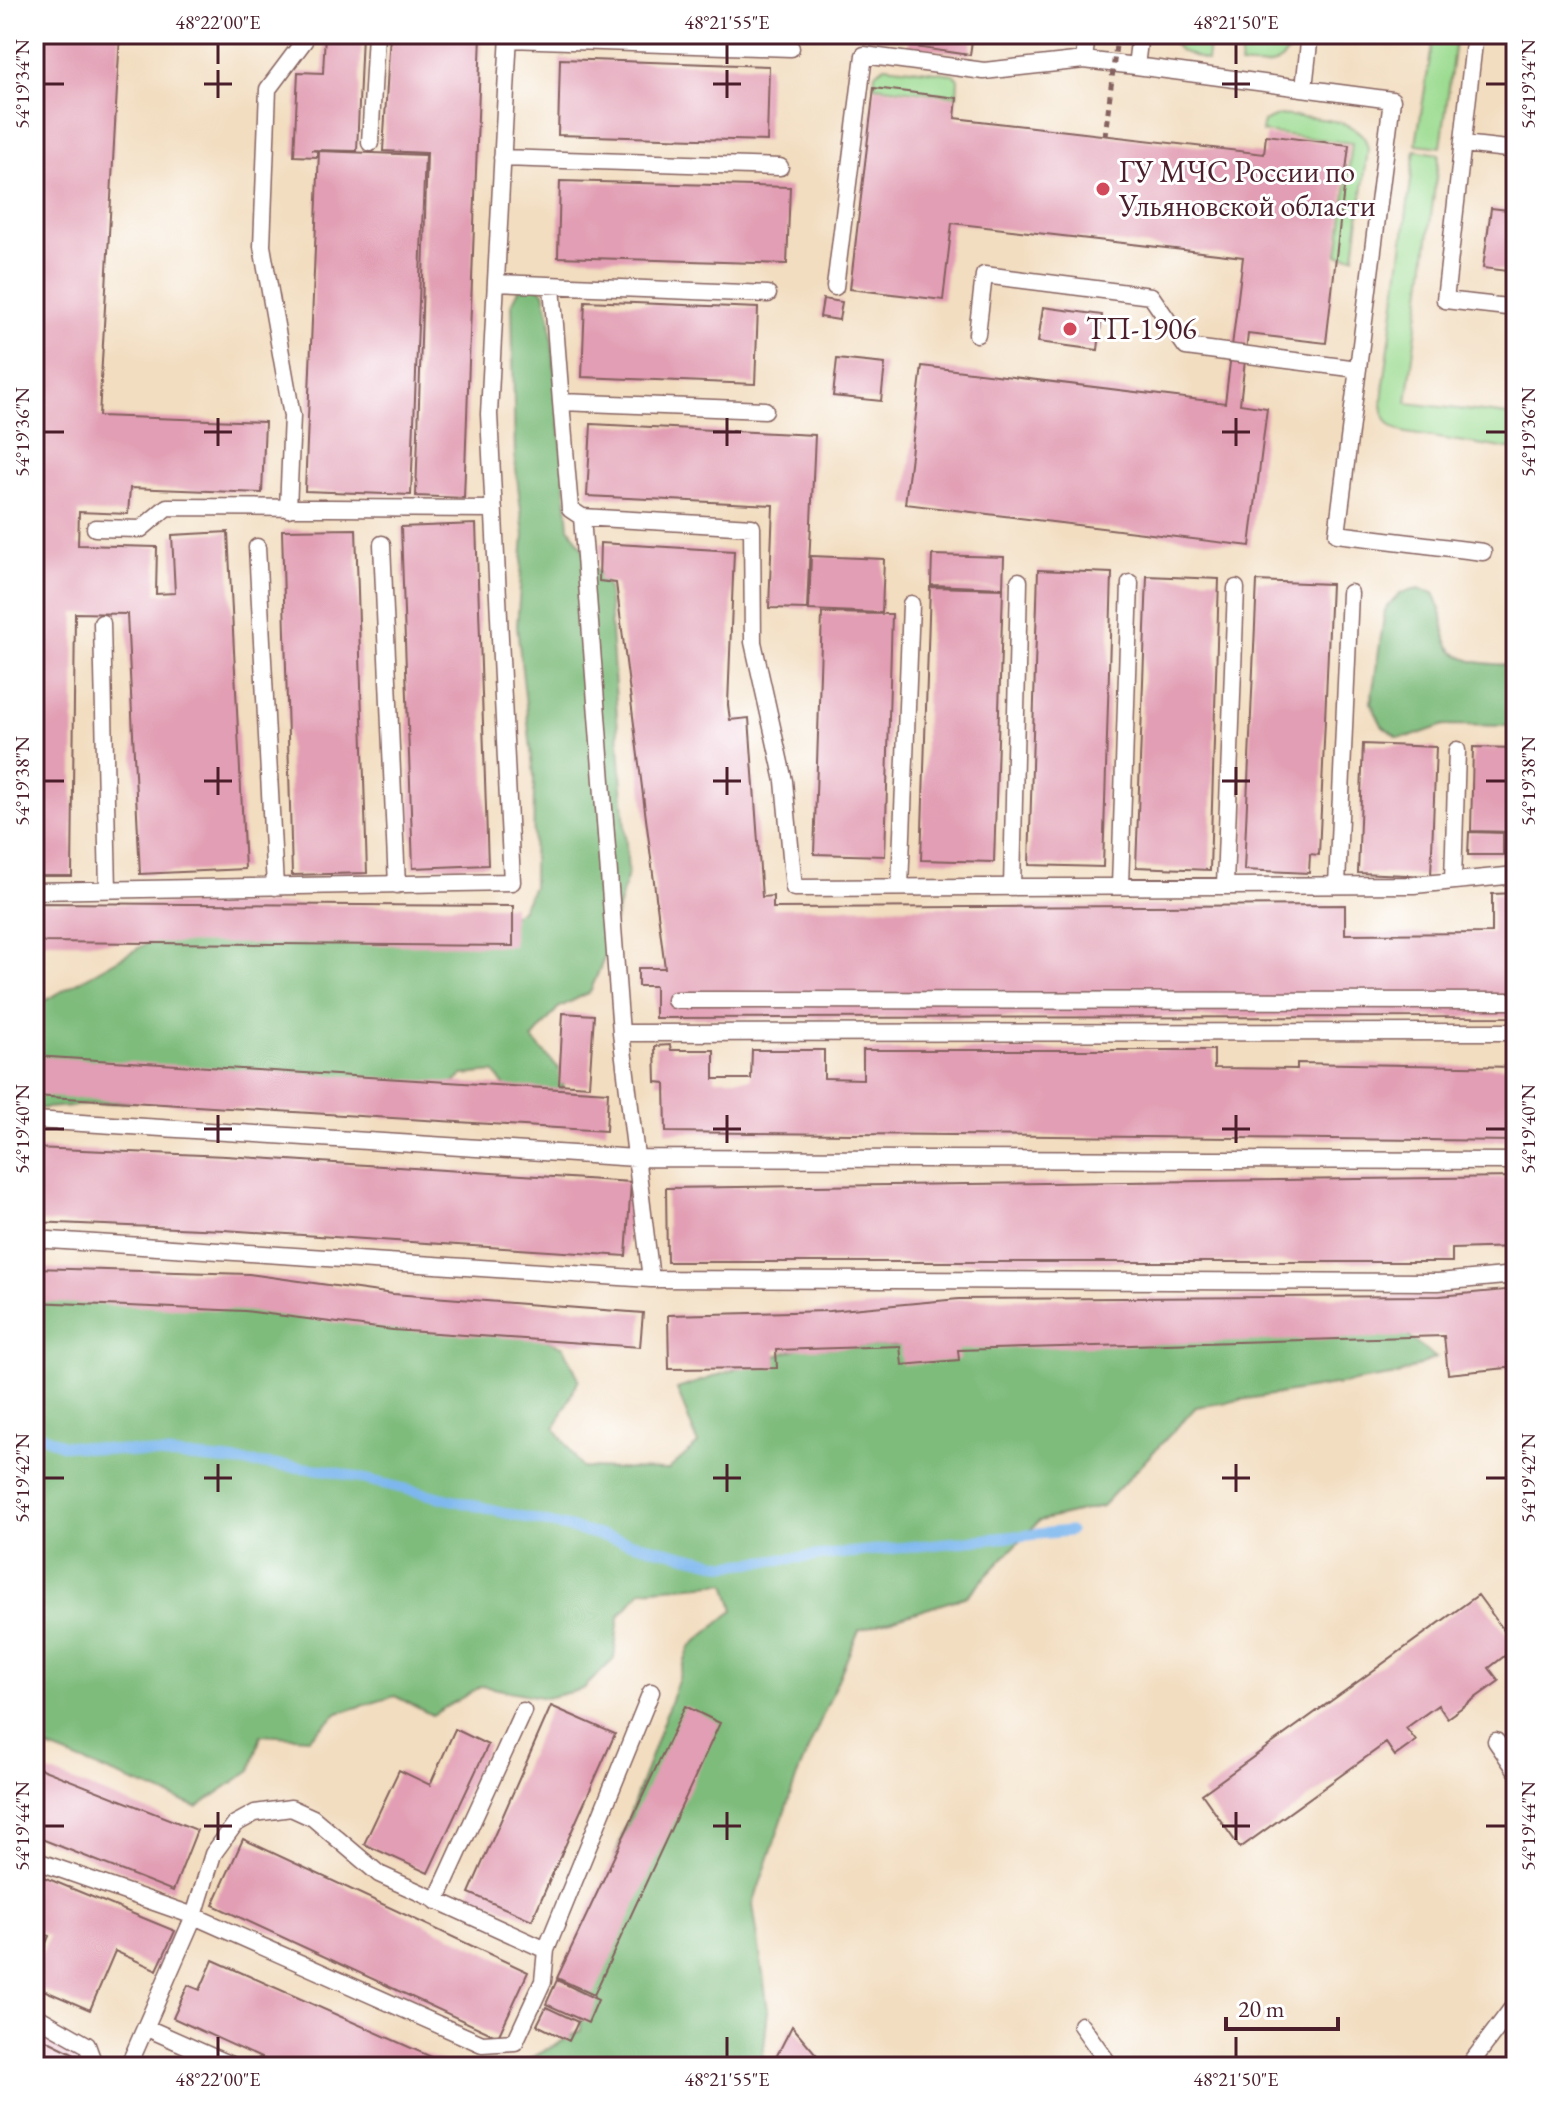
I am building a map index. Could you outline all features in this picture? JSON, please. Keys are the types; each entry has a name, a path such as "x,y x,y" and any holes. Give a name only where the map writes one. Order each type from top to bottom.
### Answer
{"lane":[{"path":"288,509 292,416 262,246 268,89 304,41 305,34"},
{"path":"370,143 376,34"},
{"path":"1084,60 1087,34"},
{"path":"1136,66 1140,34"},
{"path":"1304,88 1310,34"},
{"path":"1475,34 1445,300 1516,308"},
{"path":"34,891 512,882 489,414 508,36 791,48"},
{"path":"835,287 864,55 984,71 1084,60 1392,100 1337,534 1483,552"},
{"path":"1463,144 1516,150"},
{"path":"502,158 780,167"},
{"path":"977,334 984,275 1151,296 1186,347 1358,369"},
{"path":"496,283 768,294"},
{"path":"552,286 570,509 582,517 752,527 753,642 784,781 794,888 1337,885 1453,881 1516,875"},
{"path":"561,402 765,410"},
{"path":"95,528 141,529 167,507 494,509"},
{"path":"582,517 621,1033 651,1279"},
{"path":"382,544 397,885"},
{"path":"257,547 275,887"},
{"path":"1012,887 1019,581"},
{"path":"1120,886 1130,583"},
{"path":"1225,885 1236,588"},
{"path":"1337,885 1350,593"},
{"path":"900,887 911,604"},
{"path":"102,623 108,890"},
{"path":"1453,881 1457,750"},
{"path":"675,1000 1516,1001"},
{"path":"621,1033 1516,1032"},
{"path":"34,1120 636,1158 1516,1161"},
{"path":"34,1239 651,1279 1438,1282 1516,1275"},
{"path":"34,1860 194,1916 482,2044 515,2042 543,1981 546,1950 651,1692"},
{"path":"436,1901 523,1711"},
{"path":"1496,1741 1516,1770"},
{"path":"128,2067 194,1916 213,1854 235,1824 255,1813 291,1808 313,1818 379,1874 546,1950"},
{"path":"1468,2067 1516,2003"},
{"path":"34,2015 87,2045 95,2067"},
{"path":"1081,2025 1111,2067"},
{"path":"147,2028 235,2067"}],"path":[{"path":"1105,136 1117,37"}],"green space":[{"path":"1166,34 1210,34 1207,61 1180,51"},
{"path":"1244,34 1294,34 1282,59 1260,66 1240,65"},
{"path":"1434,34 1456,34 1441,147 1416,144"},
{"path":"885,66 953,74 958,79 957,96 874,86 875,73"},
{"path":"1279,115 1345,124 1364,138 1368,149 1354,256 1338,255 1352,143 1262,132 1263,122"},
{"path":"1415,150 1439,154 1407,403 1516,416 1516,450 1406,433 1390,425 1383,412 1382,400"},
{"path":"526,277 544,292 550,318 569,527 608,588 628,873 605,956 590,992 558,1008 532,1039 563,1073 562,1096 515,1100 494,1072 463,1075 425,1110 218,1095 34,1109 34,1007 160,936 497,926 521,910 533,887 534,776 517,626 524,535 515,460 512,303"},
{"path":"1419,589 1434,593 1445,635 1455,653 1474,661 1516,665 1516,726 1444,725 1413,736 1397,737 1382,725 1371,703 1385,610 1400,593"},
{"path":"34,1299 499,1319 564,1347 579,1379 555,1428 582,1468 668,1470 698,1444 677,1389 799,1348 1405,1334 1436,1358 1397,1375 1196,1407 1102,1506 1039,1521 967,1596 859,1630 797,1776 753,1904 768,2010 762,2067 515,2067 581,2031 579,1955 690,1647 734,1610 726,1583 642,1590 619,1616 614,1659 583,1689 546,1698 482,1686 432,1715 395,1696 338,1713 309,1738 261,1735 251,1770 197,1807 35,1743"}],"building":[{"path":"43,34 120,34 99,416 265,422 262,493 130,488 128,514 79,512 78,545 157,547 156,594 175,593 172,535 228,532 245,869 140,874 127,614 75,613 72,876 34,876 34,220"},
{"path":"325,34 362,34 357,151 311,150 317,151 317,157 294,156 298,72 323,73"},
{"path":"390,34 481,34 464,498 416,496 427,153 383,151"},
{"path":"909,34 973,34 970,55 908,46"},
{"path":"560,59 769,66 767,141 558,135"},
{"path":"874,88 957,98 955,118 1264,154 1266,135 1349,145 1326,343 1248,334 1240,404 1267,408 1250,546 905,504 922,366 1225,403 1243,257 952,223 943,300 850,289"},
{"path":"319,151 425,155 411,495 305,491"},
{"path":"560,181 790,187 787,264 558,257"},
{"path":"1491,208 1516,211 1516,272 1483,268"},
{"path":"823,299 842,302 839,320 820,317"},
{"path":"585,301 758,308 755,384 582,377"},
{"name":"ТП-1906","path":"1043,307 1102,315 1098,350 1038,342"},
{"path":"837,359 885,364 881,401 833,396"},
{"path":"591,424 815,435 807,609 769,608 773,505 587,496"},
{"path":"476,524 488,865 413,868 401,527"},
{"path":"356,529 367,873 292,875 282,530"},
{"path":"600,543 734,551 728,705 730,720 749,718 762,897 773,896 773,908 1345,905 1345,934 1492,933 1492,894 1516,893 1516,1017 655,1018 655,986 638,986 638,968 665,968 616,583 599,581"},
{"path":"932,555 1004,557 1003,588 931,585"},
{"path":"811,556 884,559 882,613 809,610"},
{"path":"1038,570 1112,573 1103,867 1029,865"},
{"path":"1147,576 1219,579 1210,870 1136,867"},
{"path":"1257,581 1331,584 1319,855 1310,854 1309,873 1244,870"},
{"path":"930,587 1003,589 994,862 921,860"},
{"path":"822,613 892,614 885,856 814,854"},
{"path":"1363,744 1436,747 1431,876 1358,873"},
{"path":"1473,747 1516,748 1516,832 1471,831"},
{"path":"1469,832 1503,833 1503,855 1468,855"},
{"path":"1506,833 1516,833 1516,855 1505,855"},
{"path":"38,903 513,906 513,946 38,942"},
{"path":"563,1013 594,1015 589,1086 559,1084"},
{"path":"670,1045 671,1050 714,1050 714,1079 751,1079 752,1050 824,1050 824,1078 863,1079 863,1050 1214,1050 1214,1068 1297,1069 1297,1063 1516,1067 1516,1141 666,1132 665,1083 656,1082 655,1046"},
{"path":"34,1056 608,1092 606,1131 34,1096"},
{"path":"34,1148 226,1156 631,1182 626,1256 224,1230 34,1222"},
{"path":"1516,1177 1516,1247 1452,1249 1452,1262 667,1262 666,1188"},
{"path":"34,1268 249,1274 393,1294 643,1313 640,1347 393,1330 245,1311 34,1302"},
{"path":"1516,1289 1516,1367 1448,1374 1444,1336 958,1350 959,1360 902,1365 900,1346 776,1350 777,1368 669,1369 668,1315 829,1311 959,1299 1440,1296"},
{"path":"1478,1595 1516,1647 1489,1668 1499,1681 1447,1718 1438,1705 1406,1728 1416,1741 1395,1756 1386,1743 1240,1848 1202,1794"},
{"path":"551,1706 615,1734 532,1920 469,1893"},
{"path":"685,1706 720,1723 594,1995 557,1978"},
{"path":"455,1729 488,1745 428,1873 364,1844 399,1770 430,1785"},
{"path":"34,1766 197,1830 173,1891 34,1836"},
{"path":"243,1839 528,1972 498,2037 213,1905"},
{"path":"34,1873 175,1931 157,1970 115,1951 90,2010 34,1986 34,1972 49,1936 34,1929"},
{"path":"213,1960 454,2067 281,2067 173,2018 188,1985 200,1990"},
{"path":"557,1980 598,2000 588,2023 546,2004"},
{"path":"546,2007 578,2022 569,2041 537,2025"},
{"path":"792,2026 827,2067 771,2067"},
{"path":"34,2034 91,2062 88,2067 34,2067"}],"waterway":[{"path":"34,1432 62,1445 326,1470 725,1565 1069,1531"}],"place":[{"name":"ГУ МЧС России по Ульяновской области","path":"1103,189"},
{"name":"ТП-1906","path":"1070,329"}]}
